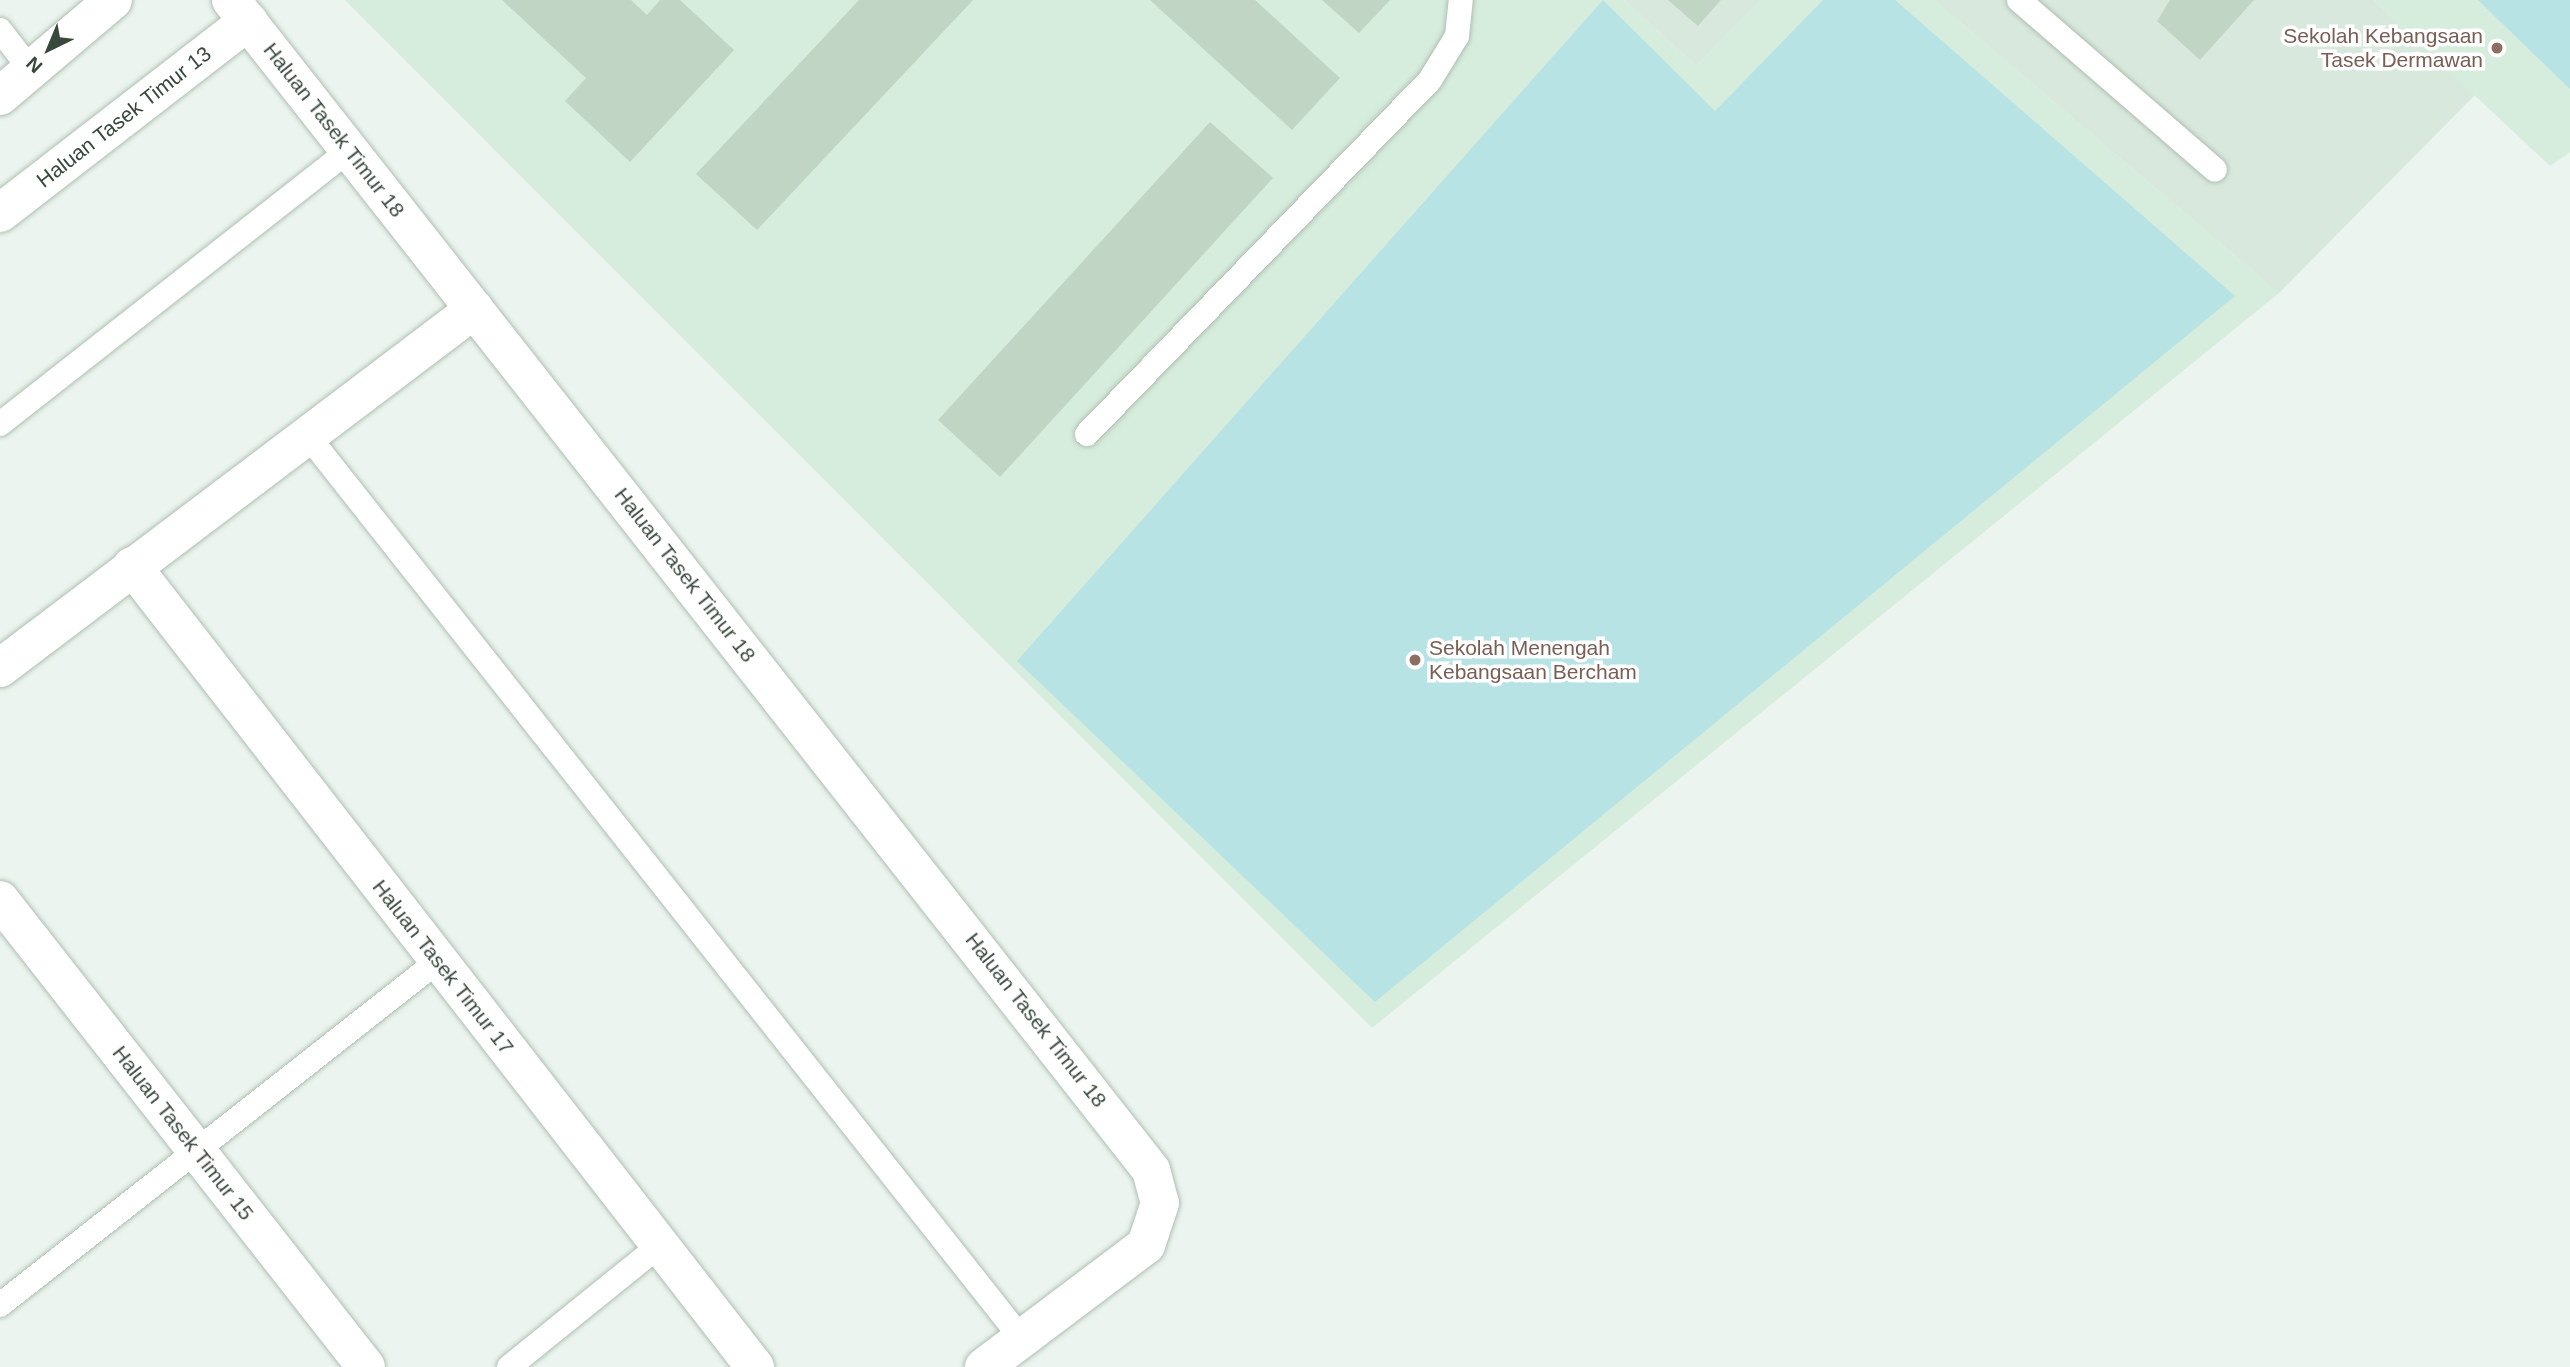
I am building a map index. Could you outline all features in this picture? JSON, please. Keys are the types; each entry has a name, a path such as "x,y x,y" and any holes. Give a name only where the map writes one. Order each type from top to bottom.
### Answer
{"street":[{"path":"0,96 113,0"},
{"name":"Haluan Tasek Timur 18","path":"239,10 1139,1151 1160,1203 1154,1233 1134,1258 984,1367"},
{"name":"Haluan Tasek Timur 13","path":"0,212 239,10"},
{"path":"0,668 475,309"},
{"name":"Haluan Tasek Timur 17","path":"132,566 755,1367"},
{"name":"Haluan Tasek Timur 15","path":"0,900 366,1367"}],"lane":[{"path":"1087,434 1430,80 1457,36 1461,0"},
{"path":"2018,0 2215,170"},
{"path":"0,30 32,70"},
{"path":"0,424 350,150"},
{"path":"308,436 1022,1339"},
{"path":"0,1305 438,961"},
{"path":"509,1367 660,1245"}],"shaded area":[{"name":"Sekolah Menengah Kebangsaan Bercham","path":"345,0 1624,0 1696,66 1761,0 1934,0 2279,293 1372,1028"},
{"path":"1603,0 1715,111 1823,0 1895,0 2235,296 1375,1002 1017,661"},
{"path":"1624,0 1761,0 1696,66"},
{"path":"1934,0 2373,0 2475,95 2279,293"},
{"name":"Sekolah Kebangsaan Tasek Dermawan","path":"2373,0 2570,0 2570,152 2550,166"},
{"path":"2478,0 2570,0 2570,89"}],"building":[{"path":"502,0 631,0 647,15 660,0 680,0 734,50 630,162 565,101 586,78"},
{"path":"859,0 973,0 757,230 696,174"},
{"path":"1150,0 1255,0 1340,78 1292,130"},
{"path":"1322,0 1390,0 1359,33"},
{"path":"1668,0 1721,0 1698,26"},
{"path":"2170,0 2254,0 2200,60 2157,21"},
{"path":"1210,122 1273,178 1000,477 938,420"}],"place":[{"name":"Sekolah Kebangsaan Tasek Dermawan","path":"2497,48"},
{"name":"Sekolah Menengah Kebangsaan Bercham","path":"1415,660"}]}
